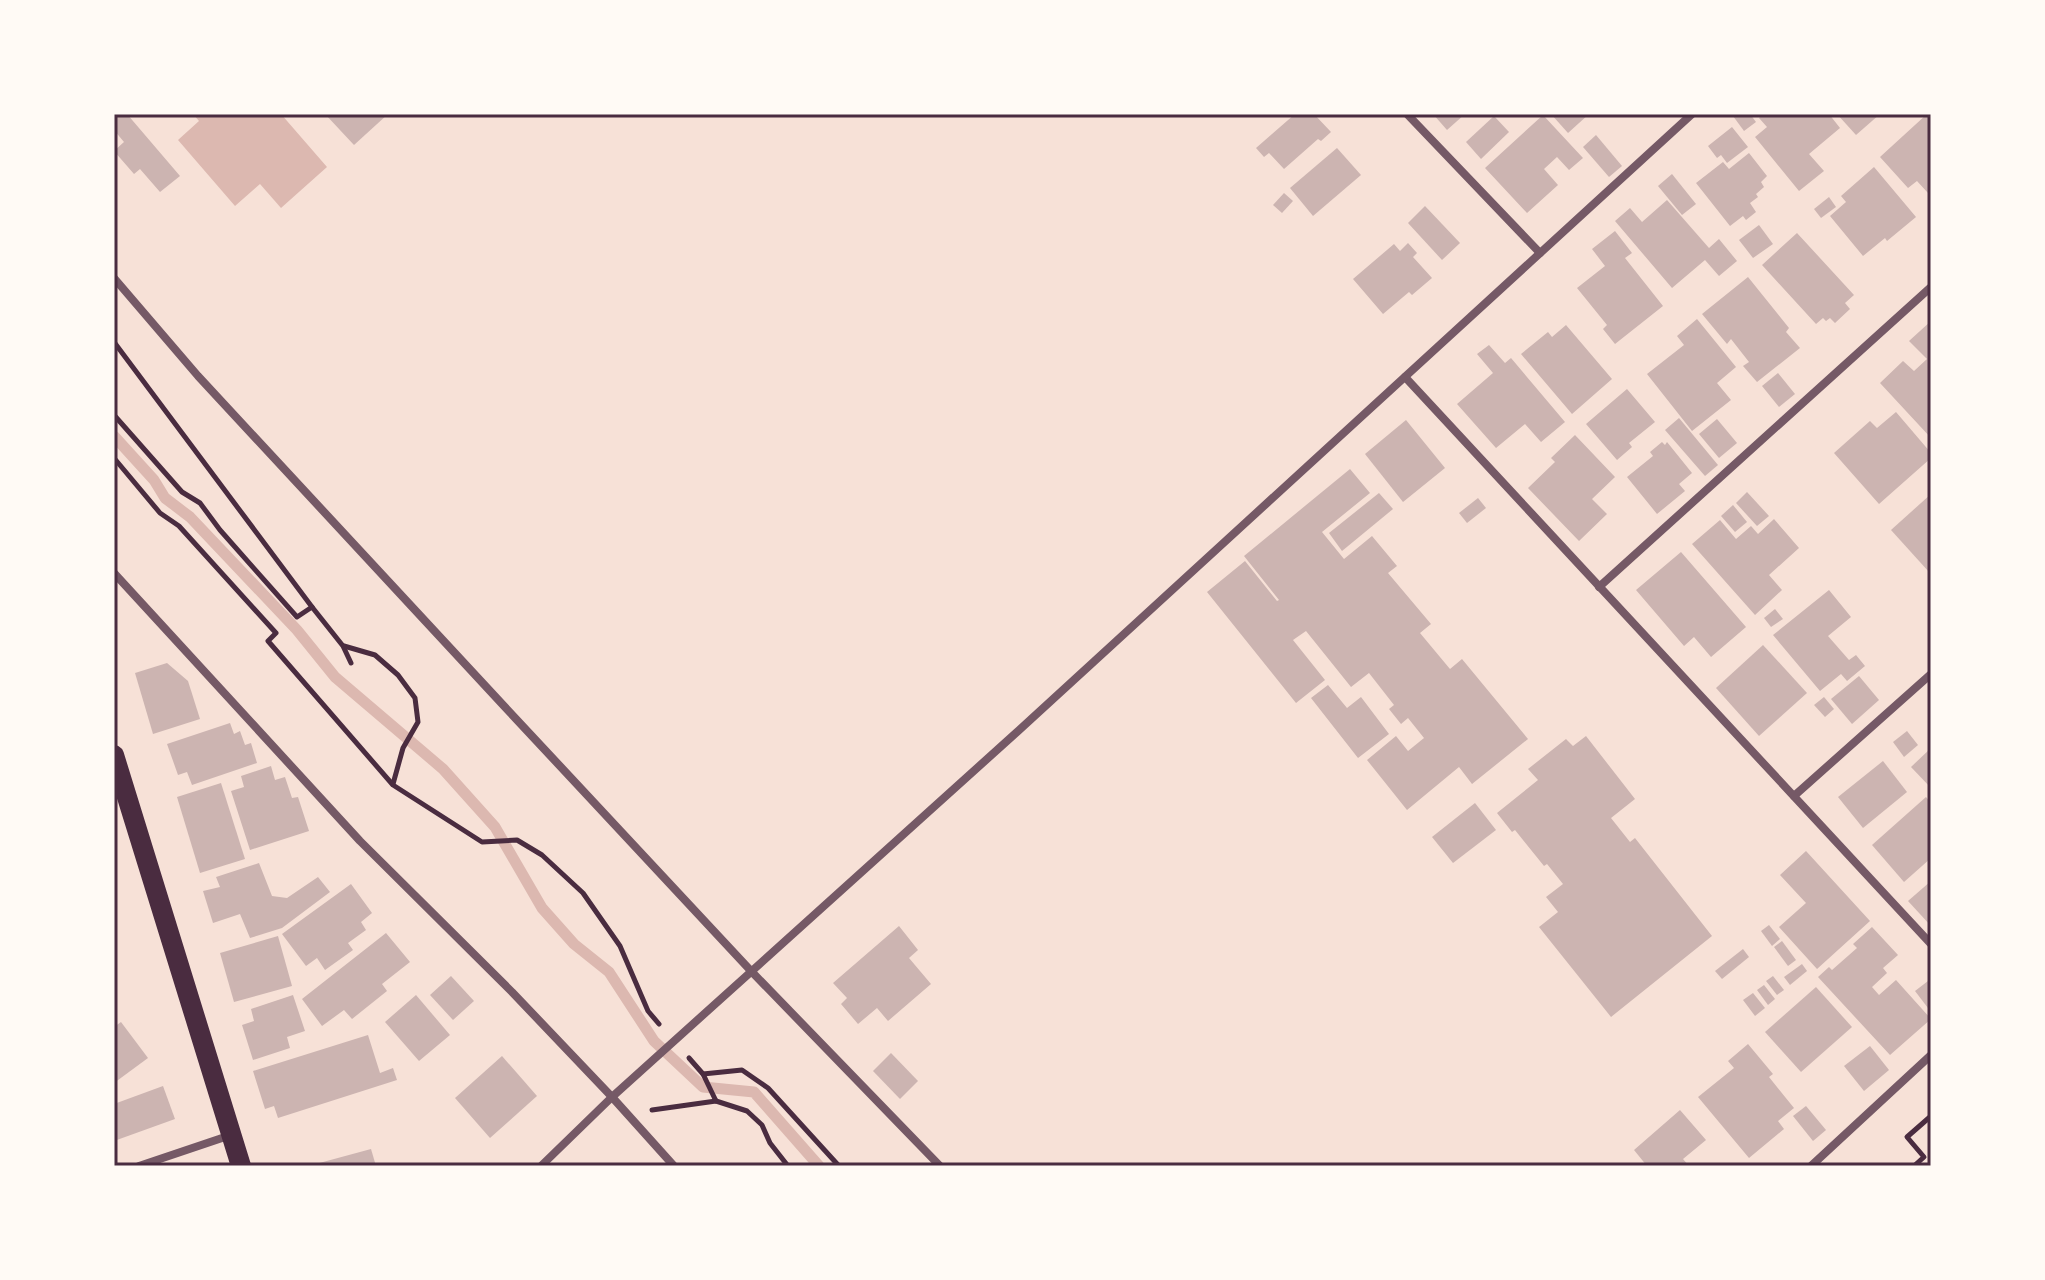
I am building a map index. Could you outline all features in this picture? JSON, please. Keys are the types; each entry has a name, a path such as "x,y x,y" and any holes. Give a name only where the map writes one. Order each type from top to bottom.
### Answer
{"main road":[{"path":"114,755 241,1166"}],"street":[{"path":"1407,114 1540,253"},
{"path":"541,1166 612,1097 1692,114"},
{"path":"114,278 198,376 752,972 940,1166"},
{"path":"1599,587 1931,287"},
{"path":"1405,377 1931,944"},
{"path":"114,573 360,841 512,992 674,1166"},
{"path":"1794,796 1931,674"},
{"path":"1811,1166 1931,1055"},
{"path":"139,1166 231,1135"}],"path":[{"path":"114,342 343,646 351,663"},
{"path":"114,415 182,492 200,503 297,617 312,607"},
{"path":"114,458 160,513 179,526 276,633 268,641 393,785 482,842 517,840 542,855 583,893 620,946 648,1011 666,1032"},
{"path":"343,646 375,655 398,675 415,698 418,722 403,748 393,785"},
{"path":"685,1053 703,1074 716,1101"},
{"path":"703,1074 742,1070 768,1088 839,1166"},
{"path":"646,1111 716,1101 747,1111 762,1125 770,1143 788,1166"},
{"path":"1914,1166 1924,1157 1907,1137 1931,1116"}],"shaded area":[{"path":"193,114 281,114 327,167 281,208 260,184 235,206 178,140 199,121"}],"building":[{"path":"120,114 127,114 180,176 160,192 140,169 134,174 114,151 124,142 114,130 114,119"},
{"path":"325,114 388,114 354,145"},
{"path":"1295,114 1314,114 1331,132 1321,141 1318,139 1284,169 1269,153 1264,157 1256,148"},
{"path":"1433,114 1465,114 1447,130"},
{"path":"1551,114 1589,114 1568,133"},
{"path":"1750,114 1756,122 1744,131 1733,116"},
{"path":"1763,114 1829,114 1840,128 1809,154 1824,171 1799,191 1755,137 1767,127 1759,118"},
{"path":"1837,114 1880,114 1856,135"},
{"path":"1927,114 1931,114 1931,190 1928,193 1917,181 1908,188 1880,157"},
{"path":"1543,115 1583,158 1569,170 1557,157 1544,169 1558,185 1527,213 1485,168"},
{"path":"1494,116 1509,132 1481,159 1466,142"},
{"path":"1732,127 1748,147 1727,163 1721,155 1717,158 1708,146"},
{"path":"1596,135 1622,166 1609,177 1583,147"},
{"path":"1337,148 1361,175 1313,216 1290,188"},
{"path":"1749,153 1767,176 1761,182 1764,187 1756,194 1758,197 1750,203 1756,212 1746,220 1743,216 1730,226 1696,183 1723,162 1729,169"},
{"path":"1874,167 1916,217 1863,256 1830,216 1846,202 1841,196"},
{"path":"1672,174 1696,204 1682,215 1658,186"},
{"path":"1284,193 1293,201 1282,213 1273,205"},
{"path":"1829,197 1836,207 1821,218 1814,209"},
{"path":"1667,200 1709,248 1719,239 1737,261 1719,276 1705,260 1672,288 1615,221 1630,208 1642,222"},
{"path":"1425,206 1460,243 1442,260 1408,223"},
{"path":"1759,225 1773,244 1753,258 1739,240"},
{"path":"1615,231 1632,253 1625,258 1663,306 1615,344 1603,329 1607,325 1577,288 1605,266 1592,249"},
{"path":"1797,233 1854,295 1845,303 1850,309 1835,323 1830,318 1826,321 1823,318 1816,324 1762,265"},
{"path":"1408,243 1417,253 1413,257 1432,278 1383,314 1353,279 1394,244 1400,251"},
{"path":"1748,277 1789,328 1786,332 1800,348 1757,382 1743,366 1749,362 1731,339 1727,344 1702,314"},
{"path":"1697,319 1736,367 1717,383 1731,400 1692,431 1647,374 1684,345 1677,336"},
{"path":"1931,321 1931,438 1880,383 1903,361 1914,371 1927,359 1909,341"},
{"path":"1566,325 1612,379 1572,414 1521,354 1548,332 1552,337"},
{"path":"1489,345 1505,363 1511,358 1565,422 1541,442 1525,424 1496,448 1457,404 1493,373 1477,354"},
{"path":"1778,373 1795,394 1779,407 1762,386"},
{"path":"1627,389 1655,422 1629,443 1632,447 1617,460 1586,424"},
{"path":"1896,412 1931,453 1931,458 1879,504 1834,453 1870,421 1877,428"},
{"path":"1679,418 1718,465 1705,476 1665,430"},
{"path":"1717,419 1737,443 1719,458 1699,434"},
{"path":"1406,420 1445,468 1403,502 1365,454"},
{"path":"1575,435 1615,477 1592,499 1607,514 1579,541 1528,488 1555,462 1551,458"},
{"path":"1662,442 1665,445 1667,442 1692,473 1679,484 1685,491 1657,514 1627,477 1653,456 1650,452"},
{"path":"1350,469 1370,493 1322,532 1344,559 1372,536 1397,566 1388,573 1431,624 1420,633 1450,669 1462,659 1528,739 1472,784 1459,767 1407,810 1367,760 1396,736 1408,751 1424,738 1408,718 1401,724 1389,709 1394,705 1369,673 1351,687 1306,631 1293,640 1325,680 1296,703 1207,592 1245,561 1279,600 1244,556"},
{"path":"1747,492 1769,516 1757,526 1736,503"},
{"path":"1379,493 1393,509 1342,551 1329,533"},
{"path":"1931,494 1931,571 1929,572 1891,530"},
{"path":"1478,498 1486,508 1467,523 1459,513"},
{"path":"1733,505 1747,522 1735,532 1721,516"},
{"path":"1774,519 1799,548 1769,575 1782,590 1755,615 1692,544 1720,520 1736,539 1751,526 1758,534"},
{"path":"1681,552 1746,627 1711,657 1694,637 1684,646 1636,590"},
{"path":"1829,590 1851,617 1828,636 1849,660 1856,655 1865,666 1847,681 1841,674 1820,691 1773,635"},
{"path":"1775,609 1783,619 1771,627 1764,618"},
{"path":"1763,645 1807,693 1759,736 1716,688"},
{"path":"167,663 188,681 200,719 153,734 135,673"},
{"path":"1859,676 1879,700 1852,724 1831,699"},
{"path":"1328,685 1347,708 1361,697 1389,734 1358,758 1311,698"},
{"path":"1824,697 1834,709 1825,717 1814,705"},
{"path":"230,723 234,734 240,731 245,745 251,743 257,763 192,785 187,772 178,775 167,744"},
{"path":"1907,731 1918,745 1904,757 1893,742"},
{"path":"1586,736 1635,799 1611,818 1630,842 1635,838 1712,936 1611,1017 1539,927 1558,912 1546,897 1563,884 1497,813 1538,780 1528,769 1566,739 1573,746"},
{"path":"1931,748 1931,788 1911,767"},
{"path":"1883,761 1907,792 1863,828 1838,797"},
{"path":"271,766 275,780 285,777 292,798 298,797 309,831 250,850 231,791 244,787 241,776"},
{"path":"221,783 245,859 200,873 177,797"},
{"path":"1926,797 1931,803 1931,858 1904,882 1872,845"},
{"path":"1475,803 1496,830 1453,863 1432,837"},
{"path":"1806,851 1870,921 1817,969 1779,927 1806,903 1780,875"},
{"path":"259,863 272,896 287,898 318,877 330,892 282,928 250,938 240,914 213,923 203,891 220,887 216,877"},
{"path":"1931,881 1931,926 1908,901"},
{"path":"351,884 372,913 361,922 366,930 348,943 353,950 325,970 317,958 306,966 282,934"},
{"path":"1769,925 1780,939 1772,946 1761,931"},
{"path":"899,926 918,950 909,958 931,984 888,1021 877,1008 858,1024 841,1004 847,998 833,983"},
{"path":"1872,927 1898,955 1883,968 1887,973 1872,987 1879,995 1896,980 1931,1019 1890,1055 1818,977 1829,967 1832,970 1857,948 1853,944"},
{"path":"386,933 410,962 382,984 387,991 352,1019 344,1010 322,1026 302,999"},
{"path":"278,936 292,986 234,1002 220,953"},
{"path":"1782,941 1796,960 1788,966 1774,947"},
{"path":"1743,949 1749,957 1722,979 1715,971"},
{"path":"1802,964 1807,971 1790,985 1784,977"},
{"path":"451,976 474,1001 453,1020 430,995"},
{"path":"1773,976 1784,990 1777,995 1766,981"},
{"path":"1928,981 1931,985 1931,1012 1915,991"},
{"path":"1764,985 1775,999 1768,1005 1757,990"},
{"path":"1816,987 1852,1027 1801,1072 1765,1032"},
{"path":"1753,993 1765,1008 1755,1016 1743,1000"},
{"path":"293,995 305,1031 287,1037 290,1048 253,1060 242,1025 254,1021 251,1009"},
{"path":"416,995 450,1035 419,1061 385,1022"},
{"path":"121,1022 148,1058 114,1083 114,1027"},
{"path":"368,1035 380,1073 393,1068 397,1080 278,1118 274,1106 265,1109 253,1071"},
{"path":"1748,1044 1773,1074 1769,1077 1794,1108 1778,1121 1784,1129 1749,1158 1698,1097 1734,1068 1728,1061"},
{"path":"1870,1046 1889,1070 1864,1091 1844,1066"},
{"path":"891,1053 918,1081 900,1099 873,1071"},
{"path":"502,1056 537,1096 490,1138 455,1098"},
{"path":"163,1086 175,1119 114,1141 114,1104"},
{"path":"1806,1106 1826,1130 1813,1141 1793,1116"},
{"path":"1680,1110 1706,1140 1683,1159 1689,1166 1647,1166 1634,1150"},
{"path":"371,1149 376,1166 312,1165"}],"waterway":[{"path":"114,436 154,480 165,498 190,517 297,630 335,677 443,769 495,827 542,908 574,944 609,972 654,1041 703,1087 754,1092 819,1166"}]}
